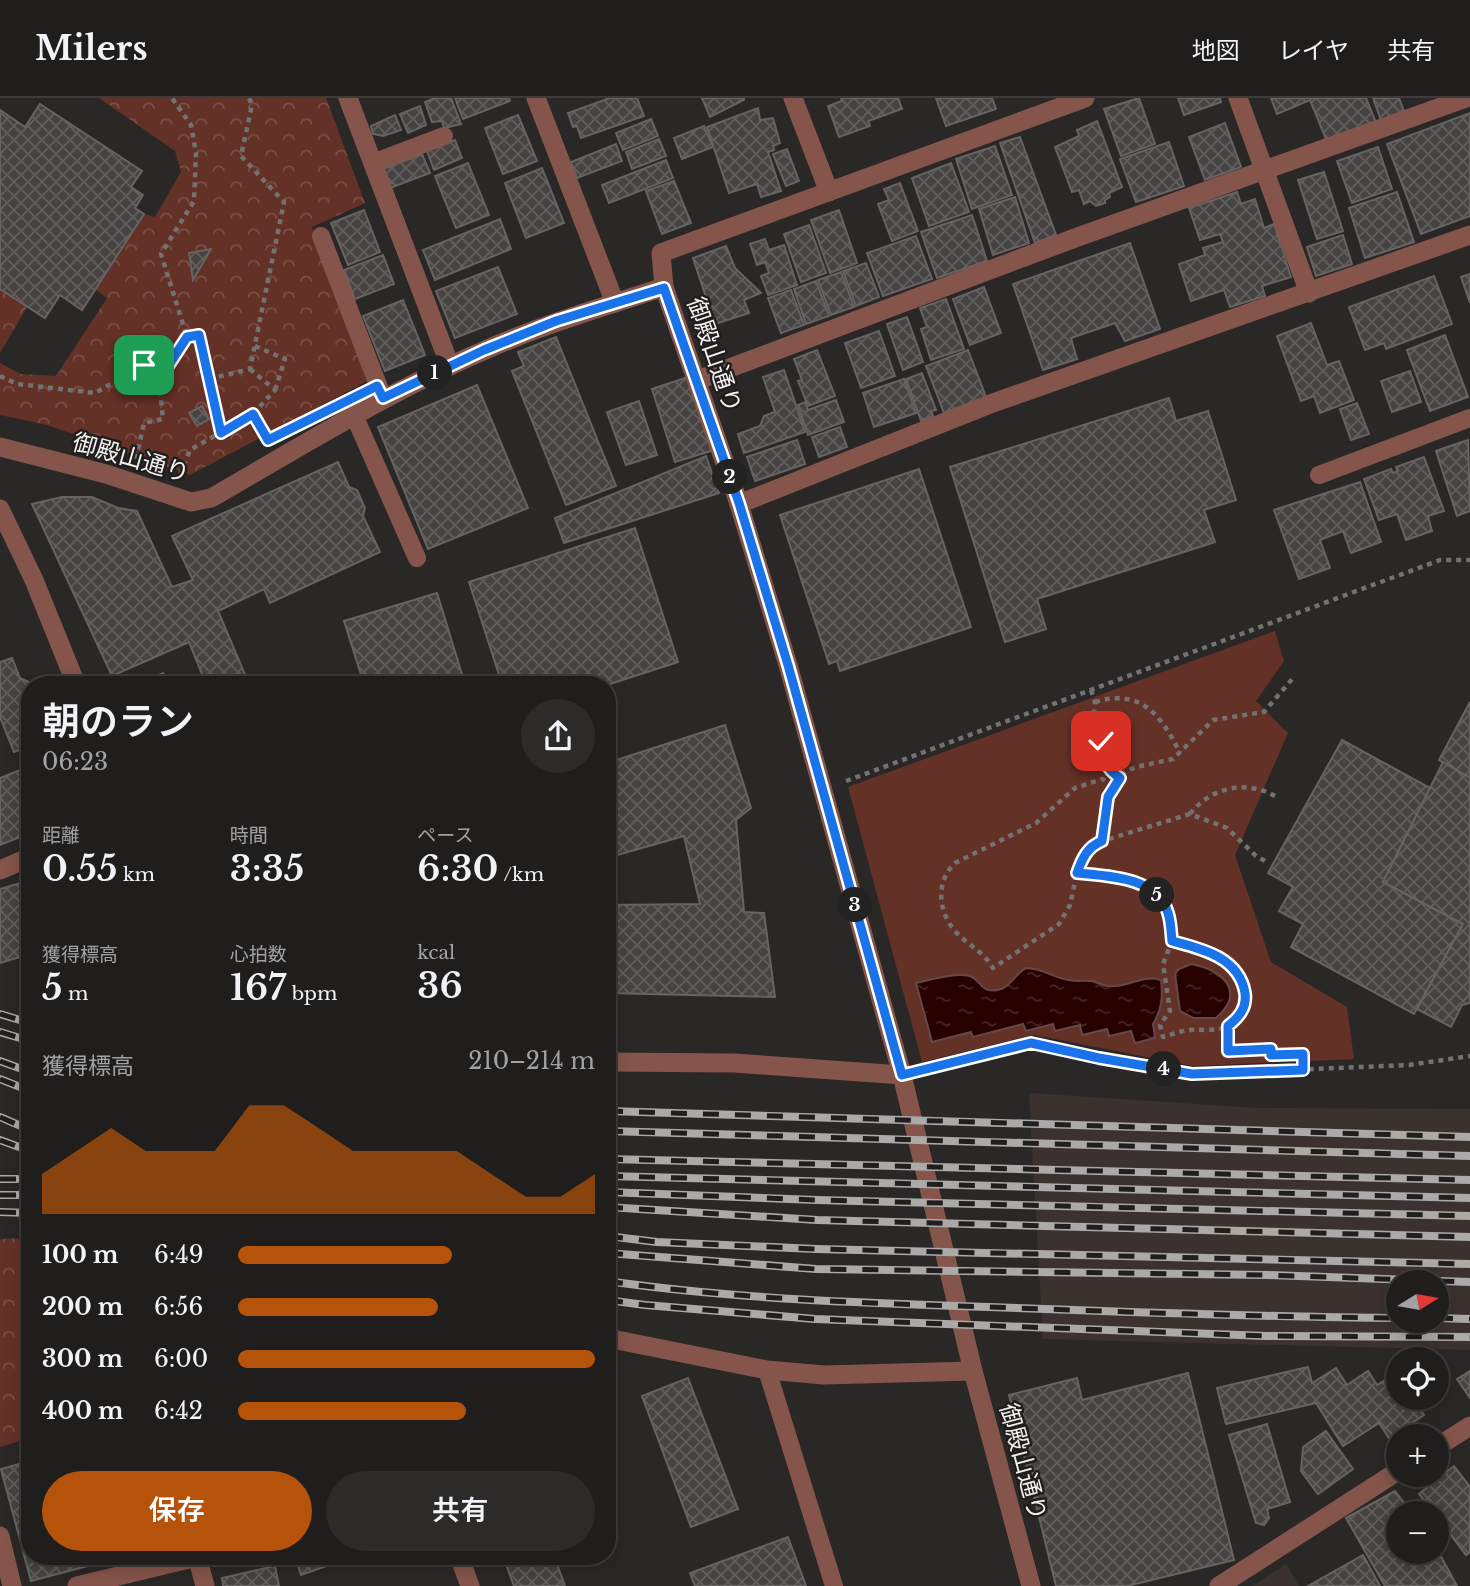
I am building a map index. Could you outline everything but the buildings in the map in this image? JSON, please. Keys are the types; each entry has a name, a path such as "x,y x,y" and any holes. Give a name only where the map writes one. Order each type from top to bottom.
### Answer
{"street":[{"path":"348,98 450,366"},
{"path":"536,98 615,303"},
{"path":"793,98 829,192"},
{"path":"664,288 661,253 829,192 1044,105 1085,98"},
{"path":"1238,98 1309,292"},
{"path":"698,380 1075,237 1466,98"},
{"path":"739,503 993,403 1470,235"},
{"name":"御殿山通り","path":"0,447 106,474 191,502 211,499 383,398 450,366 556,321 664,288 739,503 788,665 903,1083 973,1371 1031,1586"},
{"path":"0,509 34,580 73,676"},
{"path":"0,870 21,861"},
{"path":"616,1062 734,1063 903,1083"},
{"path":"616,1340 766,1370 824,1374 973,1371"},
{"path":"1449,1439 1470,1426"},
{"path":"1219,1586 1386,1479"},
{"path":"0,1536 12,1586"},
{"path":"77,1586 164,1565"},
{"path":"199,1565 205,1586"},
{"path":"463,1565 470,1586"}],"lane":[{"path":"373,163 444,136"},
{"path":"321,236 383,398"},
{"path":"354,415 417,558"},
{"path":"1319,475 1470,418"},
{"path":"766,1370 834,1586"}],"path":[{"path":"172,98 191,125 197,153 194,201 161,254 187,337"},
{"path":"249,98 252,105 241,156 284,202 250,369"},
{"path":"135,463 144,424 163,419 159,380 187,337 199,335 221,433"},
{"path":"179,479 190,450 253,414 275,390 285,359 255,346"},
{"path":"0,376 17,384 95,393 144,365 159,380"},
{"path":"209,379 250,369"},
{"path":"250,369 275,390"},
{"path":"253,414 268,440 257,446"},
{"path":"837,784 1440,560 1470,560"},
{"path":"1102,841 1105,807 1114,785 1130,769 1166,761 1180,753 1213,720 1264,712 1293,678"},
{"path":"1091,690 1096,702 1093,725 1102,727 1101,754 1108,769 1120,778"},
{"path":"1096,702 1121,697 1143,705 1161,719 1180,753"},
{"path":"1114,785 1102,779 1075,788 1036,823 955,863 948,870 941,885 941,904 955,930 978,949 993,968 1059,924 1070,905 1082,857 1091,847 1102,841 1190,814 1207,797 1226,789 1251,787 1275,796"},
{"path":"1190,814 1227,828 1256,856 1267,862"},
{"path":"1077,873 1121,878 1154,892 1162,900 1168,913 1172,941 1163,964 1170,1011 1160,1025 1163,1037 1187,1030 1228,1026 1243,1010 1246,1000 1238,972 1225,960 1172,941"},
{"path":"1228,1026 1228,1051 1271,1049 1271,1055 1303,1054 1303,1070"},
{"path":"903,1083 1031,1043 1192,1074 1409,1065 1470,1056"}],"shaded area":[{"path":"1029,1093 1256,1108 1470,1109 1470,1350 1449,1349 1449,1347 1043,1339"},
{"path":"1286,1564 1299,1586 1252,1586"}],"green space":[{"path":"99,98 326,98 365,203 312,227 373,378 190,475 47,425 0,415 0,363 21,374 56,376 107,298 96,290 144,214 155,217 181,172 175,151"},
{"path":"0,289 27,307 0,353"},
{"path":"1275,631 1284,661 1256,701 1288,733 1235,855 1271,962 1347,1007 1354,1059 1193,1066 1034,1035 922,1062 848,787"},
{"path":"21,1238 21,1441 0,1447 0,1239"}],"water":[{"path":"1191,964 1212,971 1227,983 1230,999 1216,1018 1193,1018 1180,1011 1175,974 1179,969"},
{"path":"1026,968 1063,979 1091,981 1107,986 1147,979 1161,980 1161,1003 1153,1024 1155,1038 1135,1043 1131,1031 1109,1036 1107,1029 1082,1035 1080,1025 1055,1031 1053,1024 1026,1031 1023,1024 973,1037 971,1032 932,1042 916,983 966,975 986,989 995,990 1005,987"}],"railway":[{"path":"0,1014 21,1020"},
{"path":"0,1032 21,1038"},
{"path":"0,1061 21,1069"},
{"path":"0,1079 21,1087"},
{"path":"616,1111 1470,1137"},
{"path":"0,1117 21,1126"},
{"path":"616,1131 1470,1156"},
{"path":"0,1140 21,1148"},
{"path":"616,1159 1470,1180"},
{"path":"616,1176 1470,1198"},
{"path":"0,1179 17,1179"},
{"path":"616,1192 1470,1216"},
{"path":"0,1195 21,1195"},
{"path":"616,1208 817,1220 1470,1237"},
{"path":"0,1212 21,1213"},
{"path":"616,1237 657,1242 816,1249 1470,1264"},
{"path":"616,1254 816,1269 1267,1275 1470,1282"},
{"path":"616,1282 702,1292 846,1302 1386,1318"},
{"path":"616,1301 815,1319 1266,1336 1470,1337"},
{"path":"1449,1318 1470,1319"}],"route":[{"path":"144,365 159,380 187,337 199,335 221,433 253,414 268,440 377,386 383,398 484,350 556,321 664,288 739,503 788,665 902,1075 1031,1043 1192,1074 1303,1070 1303,1054 1271,1055 1271,1049 1228,1051 1228,1026 1237,1019 1246,1000 1244,985 1238,972 1225,960 1172,941 1168,913 1162,900 1154,892 1121,878 1077,873 1082,857 1091,847 1102,841 1105,807 1111,790 1120,778 1108,769 1104,762 1101,741"}]}
